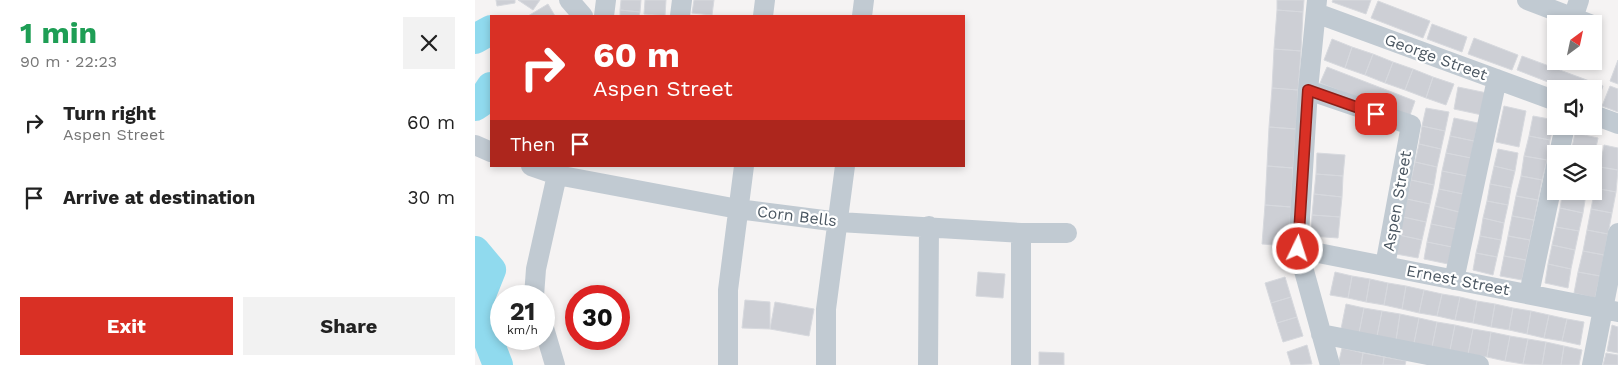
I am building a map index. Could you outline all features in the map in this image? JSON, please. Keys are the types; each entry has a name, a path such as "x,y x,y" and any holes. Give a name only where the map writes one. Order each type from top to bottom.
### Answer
{"street":[{"path":"569,0 582,15"},
{"path":"604,15 606,0"},
{"path":"679,15 682,0"},
{"path":"763,15 765,0"},
{"path":"862,15 864,0"},
{"path":"1527,0 1574,15"},
{"path":"1317,6 1308,90 1298,249 1329,365"},
{"name":"George Street","path":"1317,6 1547,98"},
{"path":"1454,280 1497,79"},
{"name":"Aspen Street","path":"1308,90 1411,126 1385,266"},
{"path":"1602,118 1618,124"},
{"path":"475,145 490,152"},
{"name":"Corn Bells","path":"534,167 557,175 738,209 839,222 1021,233 1067,233"},
{"path":"728,365 729,290 743,167"},
{"path":"826,365 827,309 845,167"},
{"path":"535,285 536,268 557,175"},
{"path":"1529,294 1549,200"},
{"path":"928,365 929,226"},
{"path":"1021,233 1021,365"},
{"path":"1592,365 1610,310 1618,233"},
{"name":"Ernest Street","path":"1298,249 1610,310"},
{"path":"1321,334 1479,365"},
{"path":"551,350 555,365"}],"building":[{"path":"496,0 515,0 515,3 497,6"},
{"path":"518,0 540,0 533,10"},
{"path":"621,0 641,0 640,12 620,10"},
{"path":"645,0 666,0 665,15 644,14"},
{"path":"694,0 714,0 712,15 692,13"},
{"path":"1277,0 1304,0 1303,12 1277,10"},
{"path":"1333,0 1371,0 1366,14 1332,2"},
{"path":"1378,1 1430,21 1423,38 1371,18"},
{"path":"548,4 554,15 530,15"},
{"path":"620,10 640,12 639,15 620,15"},
{"path":"1277,10 1303,12 1301,51 1274,49"},
{"path":"1432,24 1467,37 1462,52 1427,39"},
{"path":"1474,38 1518,55 1512,70 1468,54"},
{"path":"1332,39 1352,47 1345,68 1324,60"},
{"path":"1352,47 1373,54 1365,75 1345,68"},
{"path":"1274,49 1301,51 1298,90 1272,88"},
{"path":"1373,54 1393,62 1385,83 1365,75"},
{"path":"1522,56 1547,65 1547,70 1560,70 1587,80 1547,80 1547,82 1517,70"},
{"path":"1618,60 1618,84 1610,81"},
{"path":"1393,62 1413,69 1405,90 1385,83"},
{"path":"1327,67 1415,101 1409,118 1320,83"},
{"path":"1413,69 1433,77 1426,98 1405,90"},
{"path":"1433,77 1454,84 1446,105 1426,98"},
{"path":"1610,86 1618,89 1618,112 1602,106"},
{"path":"1458,87 1487,93 1482,115 1454,109"},
{"path":"1272,88 1298,90 1296,129 1269,127"},
{"path":"1504,106 1526,111 1519,147 1496,142"},
{"path":"1426,108 1449,112 1445,131 1422,126"},
{"path":"1533,116 1547,119 1547,135 1551,135 1550,140 1529,136"},
{"path":"1454,118 1478,123 1474,141 1450,136"},
{"path":"1422,126 1445,131 1441,149 1419,144"},
{"path":"1269,127 1296,129 1293,168 1267,166"},
{"path":"1575,135 1598,138 1597,145 1572,145"},
{"path":"1450,136 1474,141 1471,158 1446,153"},
{"path":"1529,136 1550,140 1549,145 1547,145 1547,160 1524,156"},
{"path":"1419,144 1441,149 1437,167 1415,162"},
{"path":"1604,145 1618,148 1618,170 1602,167"},
{"path":"1498,149 1518,153 1515,171 1494,166"},
{"path":"1317,153 1345,155 1343,176 1316,174"},
{"path":"1446,153 1471,158 1467,176 1442,171"},
{"path":"1524,156 1547,160 1542,180 1521,176"},
{"path":"1415,162 1437,167 1434,185 1411,180"},
{"path":"1267,166 1293,168 1291,207 1265,205"},
{"path":"1494,166 1515,171 1511,188 1490,184"},
{"path":"1602,167 1618,170 1616,192 1602,189"},
{"path":"1442,171 1467,176 1463,194 1439,189"},
{"path":"1316,174 1343,176 1342,197 1314,194"},
{"path":"1521,176 1542,180 1538,200 1516,196"},
{"path":"1411,180 1434,185 1430,204 1407,199"},
{"path":"1490,184 1511,188 1508,205 1487,201"},
{"path":"1439,189 1463,194 1459,212 1435,206"},
{"path":"1602,189 1616,192 1612,213 1591,209 1593,200 1602,200"},
{"path":"1314,194 1342,197 1340,217 1312,215"},
{"path":"1516,196 1538,200 1534,220 1512,216"},
{"path":"1407,199 1430,204 1426,222 1403,217"},
{"path":"1561,200 1585,200 1583,213 1560,208"},
{"path":"1487,201 1508,205 1504,223 1483,218"},
{"path":"1265,205 1291,207 1288,246 1262,244"},
{"path":"1435,206 1459,212 1456,229 1431,224"},
{"path":"1560,208 1583,213 1579,231 1556,227"},
{"path":"1591,209 1612,213 1608,234 1587,230"},
{"path":"1312,215 1340,217 1338,238 1311,236"},
{"path":"1512,216 1534,220 1530,240 1508,236"},
{"path":"1403,217 1426,222 1422,240 1399,235"},
{"path":"1483,218 1504,223 1501,240 1480,236"},
{"path":"1431,224 1456,229 1452,247 1427,242"},
{"path":"1556,227 1579,231 1575,250 1552,245"},
{"path":"1587,230 1608,234 1604,255 1583,251"},
{"path":"1399,235 1422,240 1418,258 1396,254"},
{"path":"1480,236 1501,240 1497,257 1476,253"},
{"path":"1508,236 1530,240 1526,260 1504,256"},
{"path":"1427,242 1452,247 1448,264 1424,259"},
{"path":"1552,245 1575,250 1571,269 1548,264"},
{"path":"1583,251 1604,255 1600,276 1578,272"},
{"path":"1476,253 1497,257 1493,275 1473,270"},
{"path":"1504,256 1526,260 1522,280 1500,276"},
{"path":"1548,264 1571,269 1568,288 1545,283"},
{"path":"978,272 1005,274 1003,298 976,296"},
{"path":"1335,272 1352,276 1348,298 1330,295"},
{"path":"1578,272 1600,276 1595,298 1574,293"},
{"path":"1352,276 1370,279 1366,302 1348,298"},
{"path":"1285,277 1291,297 1271,303 1265,283"},
{"path":"1370,279 1388,283 1384,305 1366,302"},
{"path":"1388,283 1406,286 1402,309 1384,305"},
{"path":"1406,286 1424,290 1419,313 1402,309"},
{"path":"1424,290 1442,294 1437,316 1419,313"},
{"path":"1442,294 1460,297 1455,320 1437,316"},
{"path":"1291,297 1297,317 1277,323 1271,303"},
{"path":"1460,297 1477,301 1473,323 1455,320"},
{"path":"745,300 770,302 770,329 742,328"},
{"path":"1477,301 1495,304 1491,327 1473,323"},
{"path":"775,302 814,309 809,336 770,329"},
{"path":"1346,304 1364,308 1359,333 1341,329"},
{"path":"1495,304 1513,308 1509,330 1491,327"},
{"path":"1364,308 1382,311 1377,336 1359,333"},
{"path":"1513,308 1531,311 1527,334 1509,330"},
{"path":"1382,311 1400,314 1396,340 1377,336"},
{"path":"1531,311 1549,315 1544,338 1527,334"},
{"path":"1400,314 1419,318 1414,343 1396,340"},
{"path":"1549,315 1567,319 1562,341 1544,338"},
{"path":"1297,317 1303,336 1283,342 1277,323"},
{"path":"1419,318 1437,322 1432,347 1414,343"},
{"path":"1567,319 1584,322 1580,345 1562,341"},
{"path":"1437,322 1455,325 1450,350 1432,347"},
{"path":"1455,325 1473,329 1468,354 1450,350"},
{"path":"1612,325 1618,327 1618,353 1607,351"},
{"path":"1473,329 1491,332 1487,357 1468,354"},
{"path":"1491,332 1510,336 1505,361 1487,357"},
{"path":"1510,336 1528,339 1523,364 1505,361"},
{"path":"1528,339 1546,342 1542,365 1523,364"},
{"path":"1546,342 1564,346 1561,365 1542,365"},
{"path":"1307,345 1312,364 1291,365 1287,352"},
{"path":"1564,346 1582,350 1579,365 1561,365"},
{"path":"1342,348 1363,353 1361,365 1338,365"},
{"path":"1039,352 1064,353 1064,365 1039,365"},
{"path":"1363,353 1384,357 1383,365 1361,365"},
{"path":"1606,353 1618,355 1618,365 1603,365"},
{"path":"1384,357 1406,361 1405,365 1383,365"}],"waterway":[{"path":"475,39 490,31"},
{"path":"475,106 481,102 490,88"},
{"path":"475,251 491,270 479,300 481,322 498,365"}],"route":[{"path":"1298,249 1308,90 1376,114"}]}
